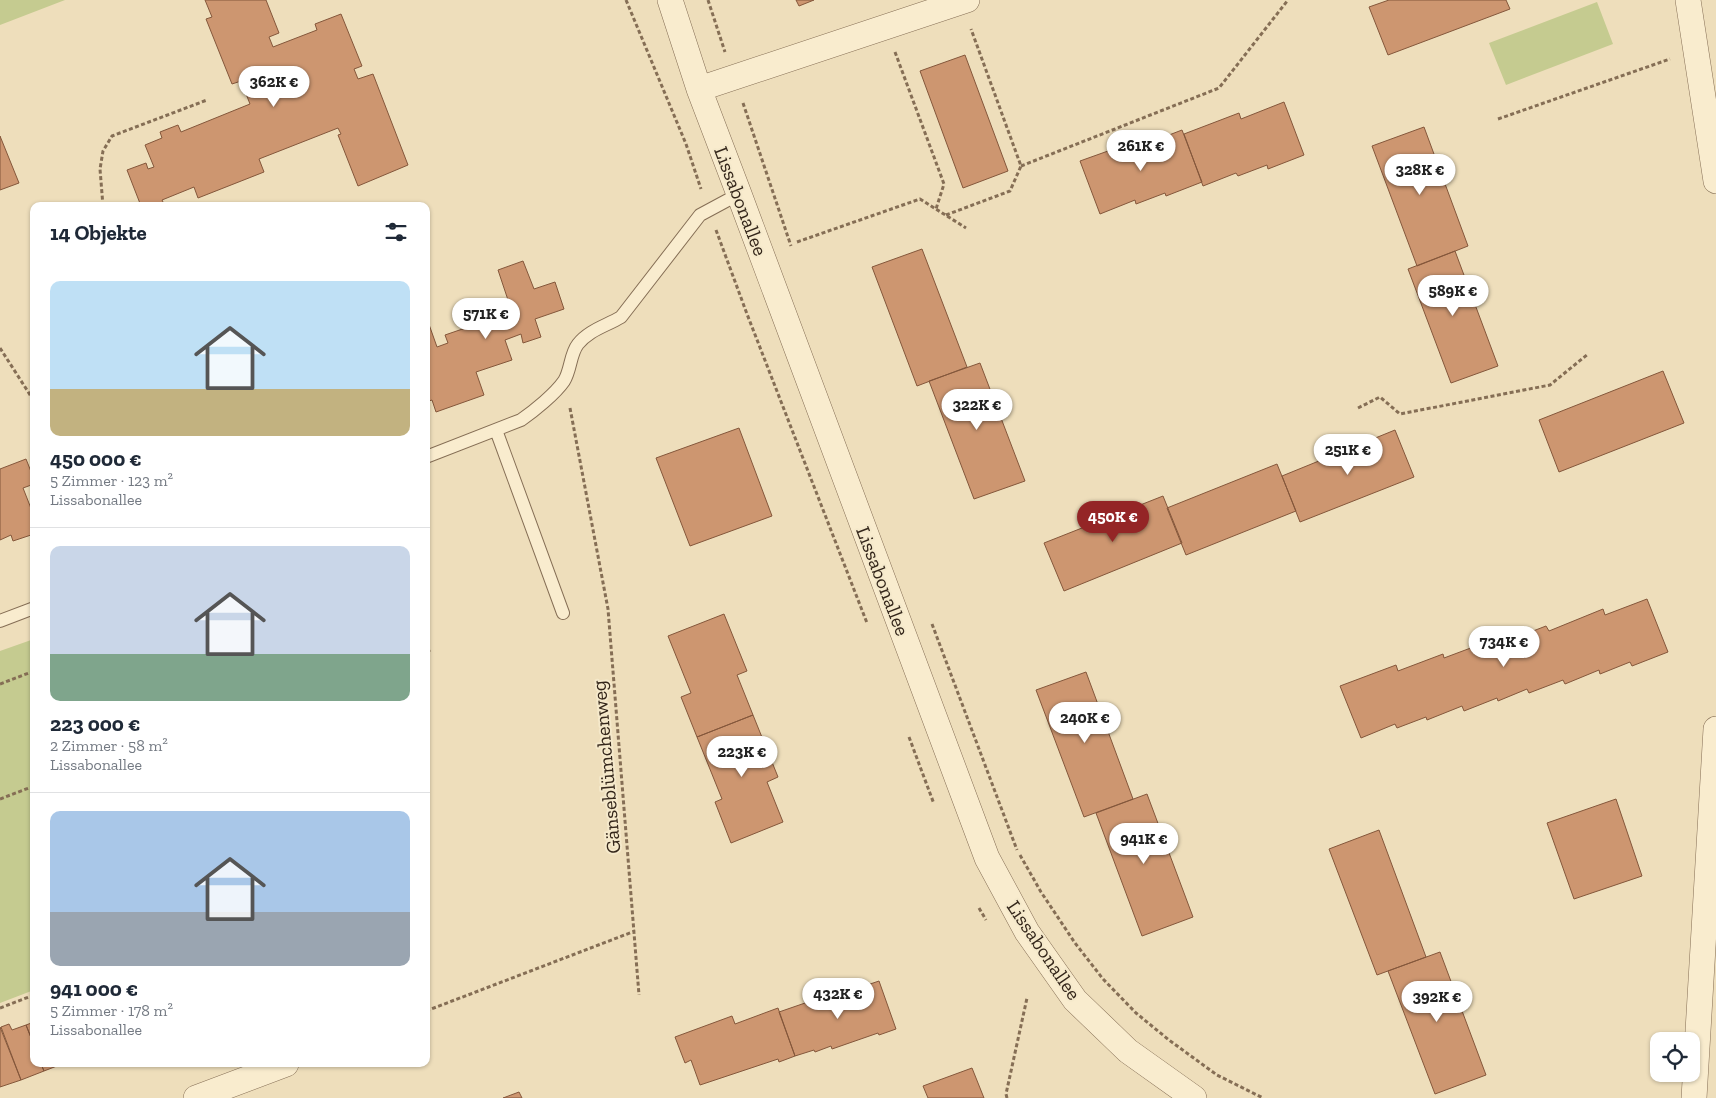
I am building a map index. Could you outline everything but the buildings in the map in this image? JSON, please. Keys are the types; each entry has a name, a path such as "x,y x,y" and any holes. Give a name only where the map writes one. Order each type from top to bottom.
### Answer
{"street":[{"name":"Lissabonallee","path":"670,0 698,89 740,194 987,858 1027,932 1075,1000 1128,1052 1194,1098"},
{"path":"698,89 967,0"},
{"path":"1688,0 1716,181"},
{"path":"1694,1098 1716,729"},
{"path":"196,1098 278,1067"}],"lane":[{"path":"430,455 521,420 534,412 565,380 577,346 588,333 621,317 700,215 740,194"},
{"path":"496,430 562,613"},
{"path":"0,621 30,610"}],"path":[{"path":"626,0 686,144 698,181"},
{"path":"708,0 719,33"},
{"path":"1021,166 1219,88 1288,0"},
{"path":"946,215 1010,191 1021,166 969,24"},
{"path":"894,49 944,184 936,209"},
{"path":"1498,119 1673,58"},
{"path":"102,202 100,169 103,151 112,136 207,100"},
{"path":"752,130 791,246"},
{"path":"797,242 920,199 966,228"},
{"path":"0,348 30,395"},
{"path":"1358,408 1380,398 1400,414 1550,385 1588,354"},
{"name":"Gänseblümchenweg","path":"565,380 608,609 640,994"},
{"path":"929,616 1016,848 1041,892 1075,943 1103,980 1136,1013 1217,1075 1262,1098"},
{"path":"0,684 30,673"},
{"path":"0,799 30,788"},
{"path":"430,1010 636,931"},
{"path":"0,1008 30,997"},
{"path":"1007,1098 1006,1094 1027,998"}],"green space":[{"path":"0,0 65,0 0,25"},
{"path":"1597,2 1613,44 1506,85 1489,43"},
{"path":"30,640 30,992 0,1003 0,651"}]}
